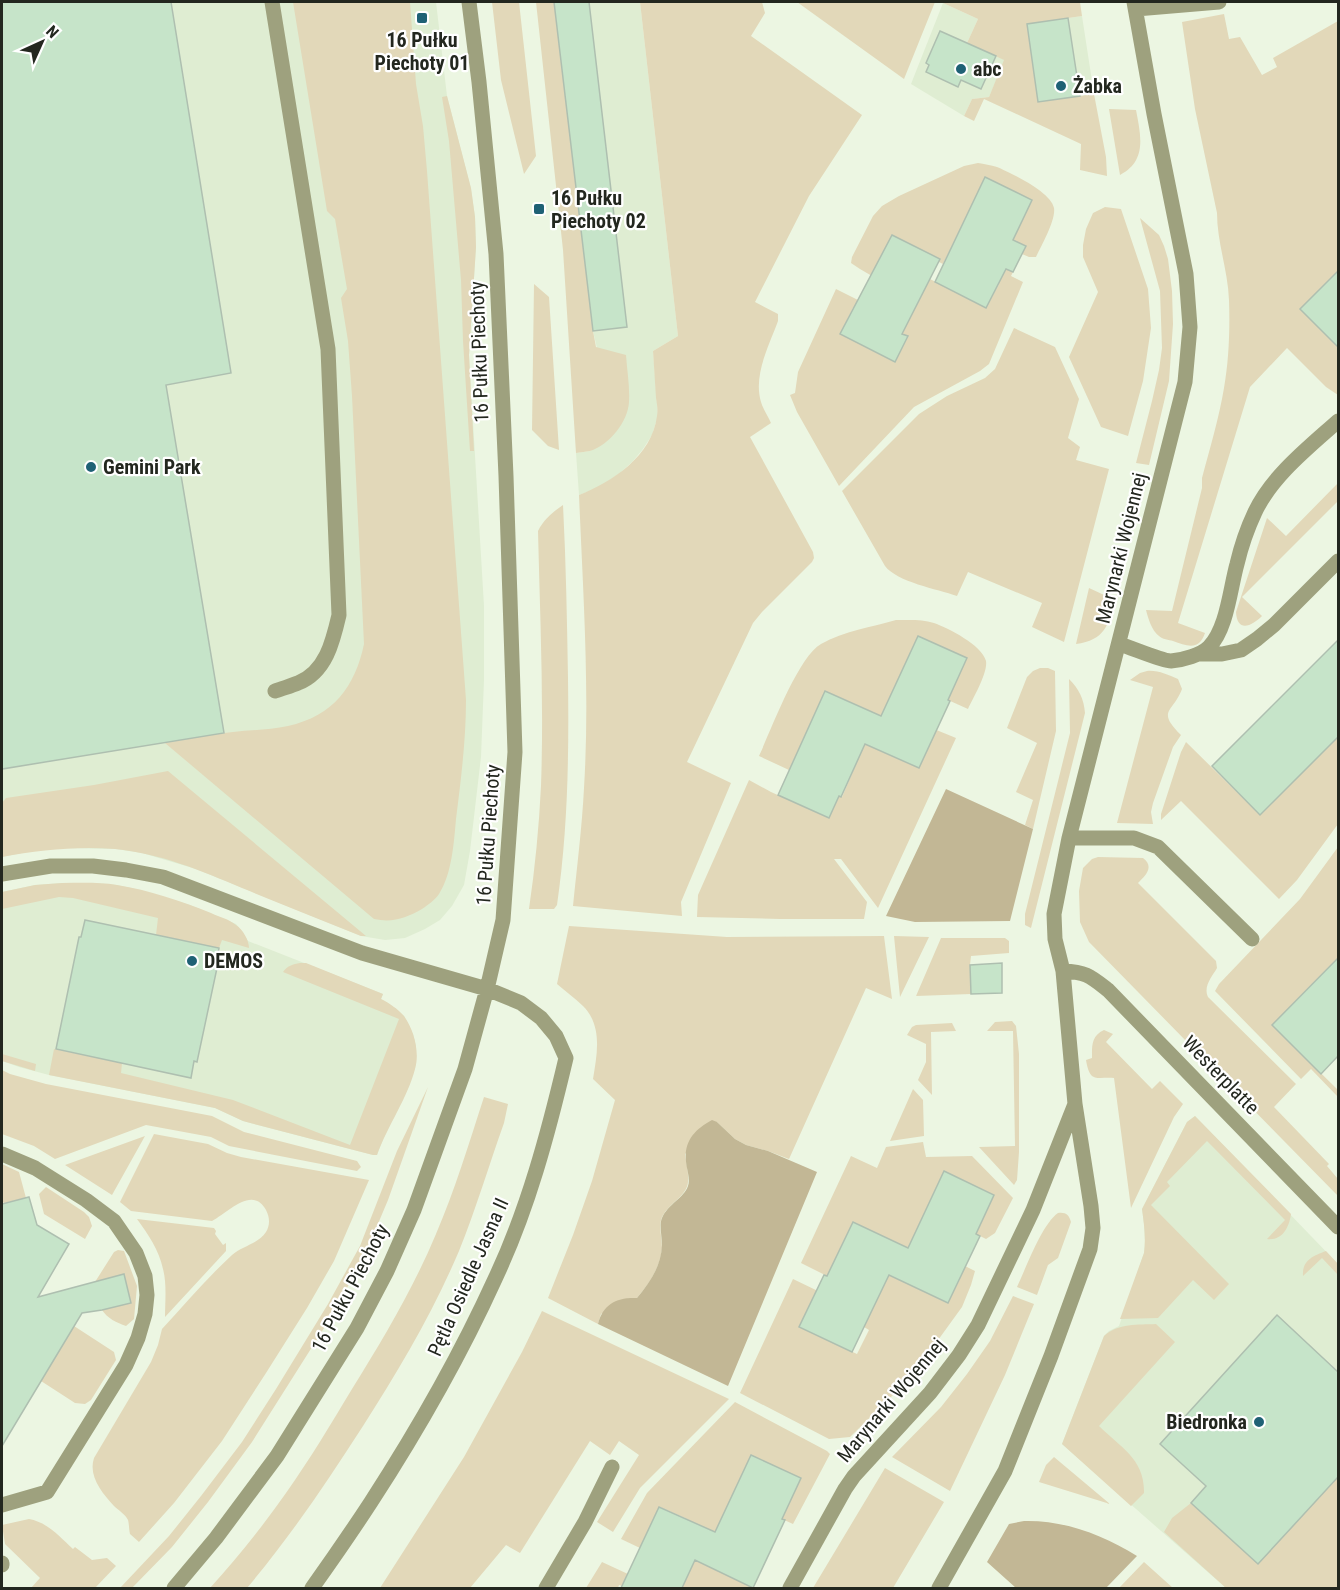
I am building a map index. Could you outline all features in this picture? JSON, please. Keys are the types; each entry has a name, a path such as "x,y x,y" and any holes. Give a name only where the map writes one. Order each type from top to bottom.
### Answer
{"street":[{"path":"272,2 328,349 339,615 329,651 321,665 311,676 300,683 275,691"},
{"name":"16 Pułku Piechoty","path":"174,1588 216,1538 277,1456 357,1328 387,1272 414,1210 465,1069 503,920 515,752 506,476 496,254 469,2"},
{"path":"1135,5 1219,2"},
{"name":"Marynarki Wojennej","path":"939,1588 1005,1470 1051,1356 1090,1249 1093,1228 1075,1104 1063,971 1055,939 1054,914 1070,838 1185,382 1191,327 1186,274 1135,5"},
{"path":"1200,654 1216,639 1223,623 1244,539 1256,510 1287,468 1338,421"},
{"path":"1119,644 1170,661 1200,654 1222,654 1241,650 1274,626 1338,561"},
{"path":"1070,838 1134,838 1158,847 1252,939"},
{"name":"Pętla Osiedle Jasna II","path":"2,874 51,866 93,866 163,877 362,953 487,989 521,1003 541,1018 556,1036 566,1058 548,1131 525,1204 496,1279 441,1387 371,1503 312,1588"},
{"name":"Westerplatte","path":"1063,971 1081,972 1108,990 1338,1227"},
{"name":"Marynarki Wojennej","path":"789,1588 854,1476 930,1393 978,1325 1033,1210 1075,1104"},
{"path":"2,1154 36,1168 114,1221 136,1253 145,1276 147,1295 145,1314 138,1338 126,1365 47,1492 2,1505"},
{"path":"546,1588 585,1522 612,1467"}],"shaded area":[{"path":"2,2 436,2 447,96 471,189 475,217 476,247 469,355 484,606 484,680 481,757 464,885 452,906 440,920 405,938 385,940 361,936 196,869 142,853 116,849 67,848 36,850 2,857"},
{"path":"293,2 410,2 416,84 427,171 466,715 453,848 447,877 439,894 431,902 410,915 393,920 374,919 165,743 216,734 281,727 318,715 340,697 348,686 355,674 364,644 352,396 348,341 341,298 347,289 335,219 327,211"},
{"path":"492,2 519,2 536,156 524,174 501,80"},
{"path":"536,2 554,2 596,347 626,355 629,402 621,425 604,444 590,451 576,453 563,250"},
{"path":"554,2 640,2 678,336 653,351 658,416 652,435 633,461 620,473 598,488 579,495 576,453 590,451 601,445 597,348 593,331"},
{"path":"640,2 762,2 765,13 751,36 862,115 809,196 755,302 778,314 778,321 763,361 759,381 761,402 771,423 750,437 813,552 814,558 753,623 687,762 731,783 681,902 682,916 573,906 586,752 585,642 579,495 617,475 639,455 647,443 654,430 657,414 653,351 678,336"},
{"path":"797,2 935,2 904,79"},
{"path":"944,2 1080,2 1082,16 1027,24 1038,102 1094,94 1106,157 1107,176 1080,170 1081,144 984,99 974,121 964,116 972,99 989,97 1004,60 967,43 978,19"},
{"path":"943,3 978,19 967,43 1005,60 989,97 972,99 964,116 911,84"},
{"path":"1224,14 1229,39 1240,37 1262,75 1277,67 1273,58 1338,21 1338,271 1301,309 1338,347 1338,395 1326,387 1287,348 1250,387 1178,623 1205,633 1199,643 1192,646 1159,636 1152,628 1146,610 1172,611 1226,377 1229,333 1228,289 1217,213 1195,109 1182,22"},
{"path":"1082,16 1094,94 1038,102 1027,24"},
{"path":"447,96 471,188 475,217 476,247 469,355 474,451 470,451 461,280 449,141 442,97"},
{"path":"1109,109 1136,110 1138,120 1140,147 1138,155 1135,163 1120,175"},
{"path":"978,163 997,167 1020,178 1051,202 1054,208 1053,219 1036,257 1022,254 1026,246 1013,240 985,178 943,264 915,250 872,276 851,263 873,216 882,206 964,166"},
{"path":"1105,207 1121,209 1148,289 1151,328 1143,381 1128,436 1101,427 1069,357 1098,292 1083,257 1086,229 1093,213"},
{"path":"1140,218 1159,235 1164,246 1172,291 1173,324 1169,381 1149,465 1136,463 1159,370 1162,348 1160,291"},
{"path":"1001,267 1013,272 1011,276 1023,282 989,364 914,407 839,486 797,412 790,395 795,393 798,372 836,289 860,301 853,308 840,334 895,362 908,337 902,334 930,279 986,308 999,284 995,281"},
{"path":"534,284 549,297 559,450 548,446 532,430"},
{"path":"1014,328 1055,347 1079,399 1068,438 1080,447 1076,460 1109,469 1064,642 1032,627 1042,603 968,572 957,596 908,581 891,572 885,566 842,491 919,414 947,396 985,378 995,369"},
{"path":"1338,483 1338,501 1242,597 1262,616 1250,625 1239,623 1236,612 1267,518 1286,536"},
{"path":"563,505 568,706 564,849 557,905 554,909 529,909 538,832 542,754 538,531 549,516"},
{"path":"1089,588 1115,600 1104,630 1093,639 1076,644"},
{"path":"896,620 925,621 940,625 964,638 983,655 986,661 985,672 968,709 948,700 966,658 918,636 879,720 850,702 825,691 789,770 759,756 794,678 812,651 839,636"},
{"path":"1040,668 1055,671 1056,731 1033,829 1025,825 1033,800 1016,792 1037,743 1007,728 1027,677"},
{"path":"1147,671 1159,672 1178,679 1182,689 1168,716 1173,727 1181,735 1173,747 1153,803 1151,812 1153,824 1117,823 1153,687 1130,680"},
{"path":"1069,679 1080,695 1085,713 1031,928 1025,925 1025,914 1070,733"},
{"path":"934,729 956,738 878,908 841,859 834,859 867,902 864,919 697,917 698,895 749,780 829,818 839,796 842,797 854,769 861,742 919,768"},
{"path":"1338,737 1338,824 1297,880 1279,899 1181,801 1161,820 1161,814 1186,742 1260,815"},
{"path":"168,771 366,936 361,936 196,869 148,854 115,849 72,848 2,857 2,803 6,798"},
{"path":"946,789 1033,829 1010,921 915,922 886,916"},
{"path":"1338,847 1338,958 1272,1025 1338,1090 1338,1097 1311,1069 1301,1079 1215,991 1219,984 1300,899"},
{"path":"1098,857 1143,858 1147,861 1148,871 1138,883 1216,961 1217,968 1207,985 1208,997 1296,1084 1274,1107 1329,1164 1327,1166 1338,1179 1338,1196 1089,942 1080,922 1079,891 1083,868 1092,859"},
{"path":"62,883 117,885 190,905 236,924 248,941 383,994 381,999 404,1016 413,1034 416,1061 408,1088 377,1155 243,1121 215,1108 49,1075 2,1061 2,892 35,885"},
{"path":"62,883 117,885 177,900 233,923 245,935 249,948 222,940 219,948 156,935 158,918 73,898 59,897 2,909 2,892 35,885"},
{"path":"569,926 727,937 884,936 892,999 866,988 789,1159 746,1145 735,1139 717,1122 685,1154 687,1187 667,1209 661,1220 662,1248 659,1263 653,1275 637,1298 629,1298 601,1314 598,1324 548,1298 592,1181 615,1100 593,1079 597,1041 594,1022 580,1003 557,984"},
{"path":"894,936 929,937 900,997"},
{"path":"941,938 1005,938 1009,941 1009,953 971,956 971,994 916,996"},
{"path":"306,963 383,994 381,999 402,1013 411,1028 416,1048 415,1069 408,1090 377,1155 243,1121 215,1108 49,1075 54,1049 122,1063 121,1073 233,1100 350,1145 399,1019 283,972 286,968"},
{"path":"1012,1021 1016,1026 1019,1054 1019,1152 1017,1180 1014,1185 979,1147 1015,1146 1013,1031 987,1031 995,1022"},
{"path":"952,1023 956,1031 931,1032 932,1095 918,1080 926,1062 926,1044 907,1035 916,1025"},
{"path":"1104,1030 1113,1034 1106,1042 1152,1089 1160,1081 1183,1104 1174,1117 1131,1208 1114,1078 1092,1076 1086,1060 1092,1058 1094,1038"},
{"path":"2,1054 36,1064 35,1071 2,1061"},
{"path":"2,1070 46,1084 212,1116 244,1132 357,1161 361,1167 357,1171 229,1146 211,1137 146,1125 55,1159 34,1146 2,1134"},
{"path":"428,1087 388,1200 338,1306 252,1442 208,1502 172,1547 132,1588 120,1588 169,1536 201,1496 242,1442 276,1389 360,1246 397,1151"},
{"path":"913,1089 923,1100 924,1136 890,1141"},
{"path":"484,1097 508,1104 504,1123 459,1251 415,1340 322,1488 247,1588 210,1588 259,1530 295,1480 397,1313 418,1274 443,1217"},
{"path":"1195,1116 1338,1264 1338,1588 1226,1588 1062,1444 1104,1336 1119,1326 1144,1253 1142,1209 1187,1122"},
{"path":"1195,1116 1291,1214 1289,1224 1281,1236 1267,1239 1285,1220 1207,1141 1167,1182 1170,1186 1151,1205 1229,1284 1214,1300 1193,1280 1158,1318 1120,1319 1144,1253 1142,1209 1187,1122"},
{"path":"712,1120 746,1145 768,1151 817,1172 728,1386 598,1324 607,1307 623,1299 637,1298 654,1274 661,1253 662,1218 689,1184 687,1145 699,1129"},
{"path":"154,1134 208,1144 241,1157 369,1180 334,1261 266,1373 222,1441 174,1503 139,1542 130,1534 127,1518 109,1501 97,1484 93,1471 94,1458 151,1362 162,1329 232,1255 263,1236 269,1221 266,1210 254,1200 240,1203 212,1221 131,1211 120,1202"},
{"path":"145,1136 112,1195 65,1165"},
{"path":"923,1142 926,1157 972,1156 1013,1198 995,1233 986,1239 976,1234 994,1195 944,1171 906,1252 878,1234 853,1222 827,1276 801,1263 851,1156 877,1168 886,1147"},
{"path":"2,1164 19,1172 26,1198 4,1203 2,1201"},
{"path":"46,1187 89,1217 92,1226 85,1239 44,1214 39,1194"},
{"path":"1058,1213 1067,1214 1071,1222 1058,1258 1048,1265 1037,1295 1017,1287 1040,1236"},
{"path":"137,1219 214,1228 215,1234 223,1245 226,1243 226,1251 165,1317 165,1281 159,1255"},
{"path":"124,1251 137,1286 134,1319 126,1326 112,1320 102,1310 131,1303 124,1274 95,1282 114,1252"},
{"path":"1326,1251 1338,1264 1338,1275 1322,1258 1303,1276 1306,1262"},
{"path":"961,1264 975,1271 962,1307 920,1365 850,1437 829,1439 740,1393 793,1279 820,1292 811,1302 799,1327 857,1354 869,1330 864,1327 889,1275 948,1303 960,1279"},
{"path":"1013,1296 1034,1304 1005,1375 950,1491 892,1457 941,1407 967,1374 990,1341"},
{"path":"542,1311 729,1399 640,1488 613,1532 597,1522 639,1455 619,1441 610,1455 590,1441 520,1553 506,1545 470,1588 380,1588 464,1457"},
{"path":"1156,1324 1175,1342 1099,1426 1123,1447 1136,1462 1140,1471 1144,1493 1131,1506 1062,1444 1104,1336 1122,1327"},
{"path":"74,1326 114,1352 116,1360 91,1400 85,1404 75,1403 41,1381"},
{"path":"735,1402 830,1454 793,1524 782,1519 714,1535 660,1507 640,1548 621,1539 647,1493"},
{"path":"1054,1457 1110,1504 1039,1482 1046,1465"},
{"path":"885,1468 944,1502 893,1588 813,1588"},
{"path":"1338,1477 1338,1588 1226,1588 1164,1532 1172,1518 1191,1503 1258,1564"},
{"path":"29,1519 47,1527 73,1549 75,1547 92,1560 107,1558 116,1566 95,1588 31,1588 40,1578 5,1544 2,1525"},
{"path":"1024,1521 1054,1523 1083,1530 1137,1556 1106,1588 1016,1588 987,1562 1009,1524"},
{"path":"695,1560 756,1588 682,1588"},
{"path":"602,1562 628,1574 622,1586 586,1588"},
{"path":"1144,1562 1173,1588 1119,1588"}],"building":[{"name":"Gemini Park","path":"2,2 171,2 231,373 166,385 224,733 2,769"},
{"path":"554,2 589,2 627,327 593,331"},
{"path":"1068,18 1080,96 1038,102 1027,24"},
{"path":"940,31 996,56 981,89 961,80 958,87 926,72 929,65 926,63"},
{"path":"985,177 1032,200 1013,240 1026,246 1013,272 1006,269 986,308 935,282"},
{"path":"892,235 940,259 902,334 908,336 895,362 840,334"},
{"path":"1338,271 1338,347 1300,309"},
{"path":"918,636 967,658 919,768 865,744 829,818 778,795 825,691 881,716"},
{"path":"1338,640 1338,737 1260,815 1212,766"},
{"path":"85,920 219,948 215,968 217,968 197,1062 194,1061 191,1078 56,1049 79,937 81,937"},
{"path":"1338,958 1338,1056 1321,1074 1272,1025"},
{"path":"1002,963 1002,993 971,994 970,965"},
{"path":"944,1171 994,1195 976,1234 980,1236 948,1303 889,1275 852,1352 799,1327 853,1222 908,1248"},
{"path":"29,1197 37,1225 69,1244 38,1297 124,1274 131,1303 82,1313 2,1446 2,1204"},
{"name":"Biedronka","path":"1277,1315 1338,1372 1338,1477 1258,1564 1191,1503 1206,1486 1160,1444"},
{"path":"751,1455 801,1478 782,1519 785,1520 753,1588 695,1560 682,1588 621,1588 659,1507 715,1532"}],"place":[{"name":"16 Pułku Piechoty 01","path":"422,18"},
{"name":"abc","path":"961,69"},
{"name":"Żabka","path":"1061,86"},
{"name":"16 Pułku Piechoty 02","path":"539,209"},
{"name":"Gemini Park","path":"91,467"},
{"name":"DEMOS","path":"192,961"},
{"name":"Biedronka","path":"1259,1422"}]}
